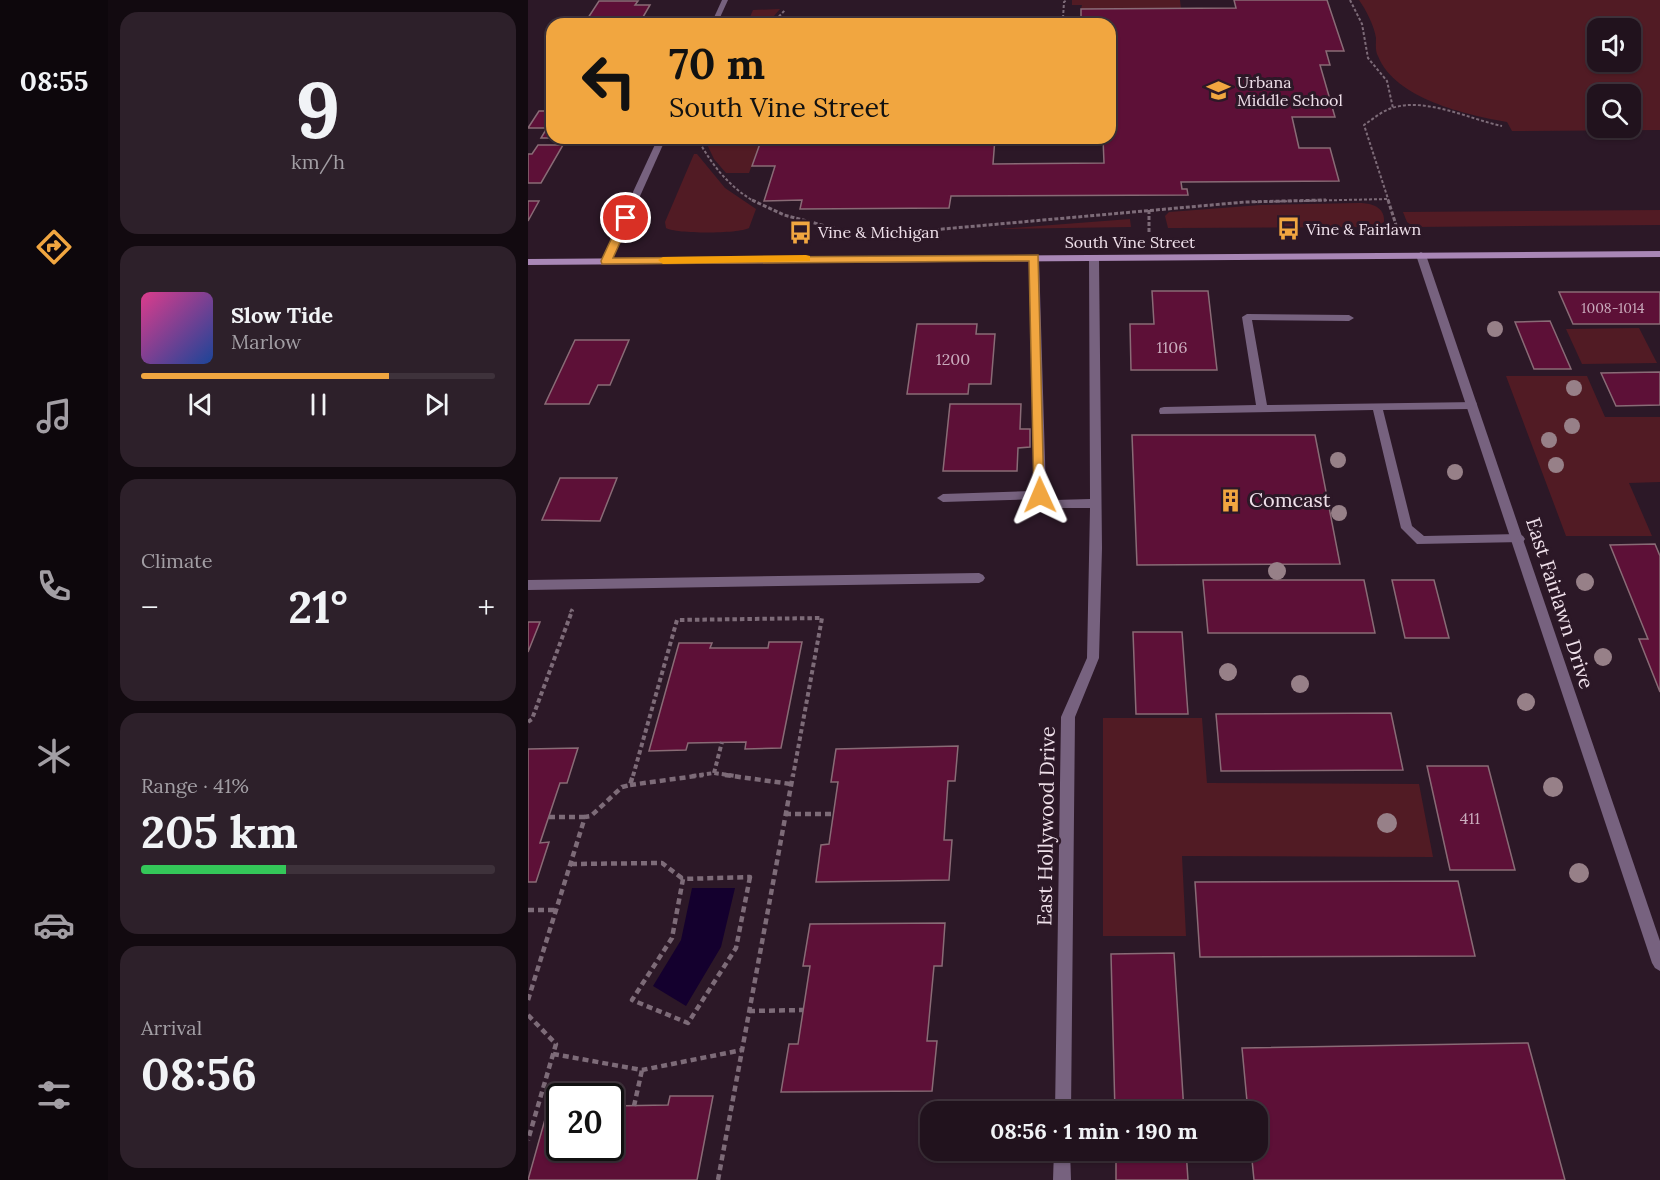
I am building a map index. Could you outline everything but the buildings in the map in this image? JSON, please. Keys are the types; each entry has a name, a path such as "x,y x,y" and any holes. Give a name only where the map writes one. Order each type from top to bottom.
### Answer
{"main road":[{"name":"South Vine Street","path":"528,262 1660,254"}],"street":[{"path":"717,18 725,0"},
{"path":"606,261 659,144"},
{"name":"East Fairlawn Drive","path":"1421,255 1519,539 1660,963"},
{"path":"1034,258 1040,495"},
{"name":"East Hollywood Drive","path":"1063,1101 1068,717 1093,658 1094,258"},
{"path":"1262,408 1247,317 1348,318"},
{"path":"1164,411 1472,405"},
{"path":"1377,406 1407,528 1421,541 1519,539"},
{"path":"943,498 1040,495 1053,504 1095,503"},
{"path":"528,585 979,578"},
{"path":"1062,1161 1062,1180"}],"path":[{"path":"1063,18 1064,2 1067,0"},
{"path":"1350,0 1362,24 1368,58 1387,81 1393,108"},
{"path":"778,18 785,10"},
{"path":"1398,231 1364,125 1393,108 1430,107 1450,115 1502,126"},
{"path":"700,144 715,170 746,199 788,217 856,234"},
{"path":"887,234 1263,201 1388,199"},
{"path":"1149,210 1149,233"},
{"path":"528,722 532,719 572,611 566,605"},
{"path":"630,785 677,620 822,618 718,1180"},
{"path":"714,773 722,742"},
{"path":"549,817 591,816 622,787 714,773 791,784"},
{"path":"785,814 833,814"},
{"path":"528,1000 585,817"},
{"path":"571,864 662,863 683,879 750,877 736,948 688,1023 632,1000 672,938 683,879"},
{"path":"528,910 556,910"},
{"path":"749,1011 803,1010"},
{"path":"528,1015 556,1044 528,1140"},
{"path":"553,1054 642,1070 742,1050"},
{"path":"633,1106 642,1070"}],"shaded area":[{"path":"1072,0 1180,0 1181,8 1081,9 1082,5 1072,5"},
{"path":"1359,0 1660,0 1660,130 1641,130 1641,84 1587,84 1587,130 1512,131 1507,122 1472,115 1434,102 1416,94 1387,71 1377,54 1376,38"},
{"path":"780,9 772,18 750,18 753,10"},
{"path":"707,144 760,144 749,173 726,173 714,159"},
{"path":"694,154 697,154 725,188 756,209 749,228 707,232 666,228 665,222"},
{"path":"1359,203 1380,209 1384,222 1375,227 1168,228 1165,216 1169,212 1261,205"},
{"path":"1660,210 1660,225 1414,227 1407,222 1403,212"},
{"path":"1130,219 1131,227 1000,229"},
{"path":"1639,328 1657,363 1582,364 1566,329"},
{"path":"1506,376 1587,376 1605,417 1660,417 1660,482 1629,483 1652,536 1566,536"},
{"path":"1103,718 1202,718 1207,783 1419,784 1433,857 1182,856 1186,936 1103,936"},
{"path":"692,888 735,888 721,947 686,1006 653,986 681,940"}],"slow traffic":[{"path":"663,260 806,258"}],"place":[{"name":"Urbana Middle School","path":"1219,91"},
{"name":"Vine & Fairlawn","path":"1288,229"},
{"name":"Vine & Michigan","path":"800,232"},
{"name":"Comcast","path":"1231,500"}],"route":[{"path":"626,218 606,261 1034,258 1040,495"}]}
